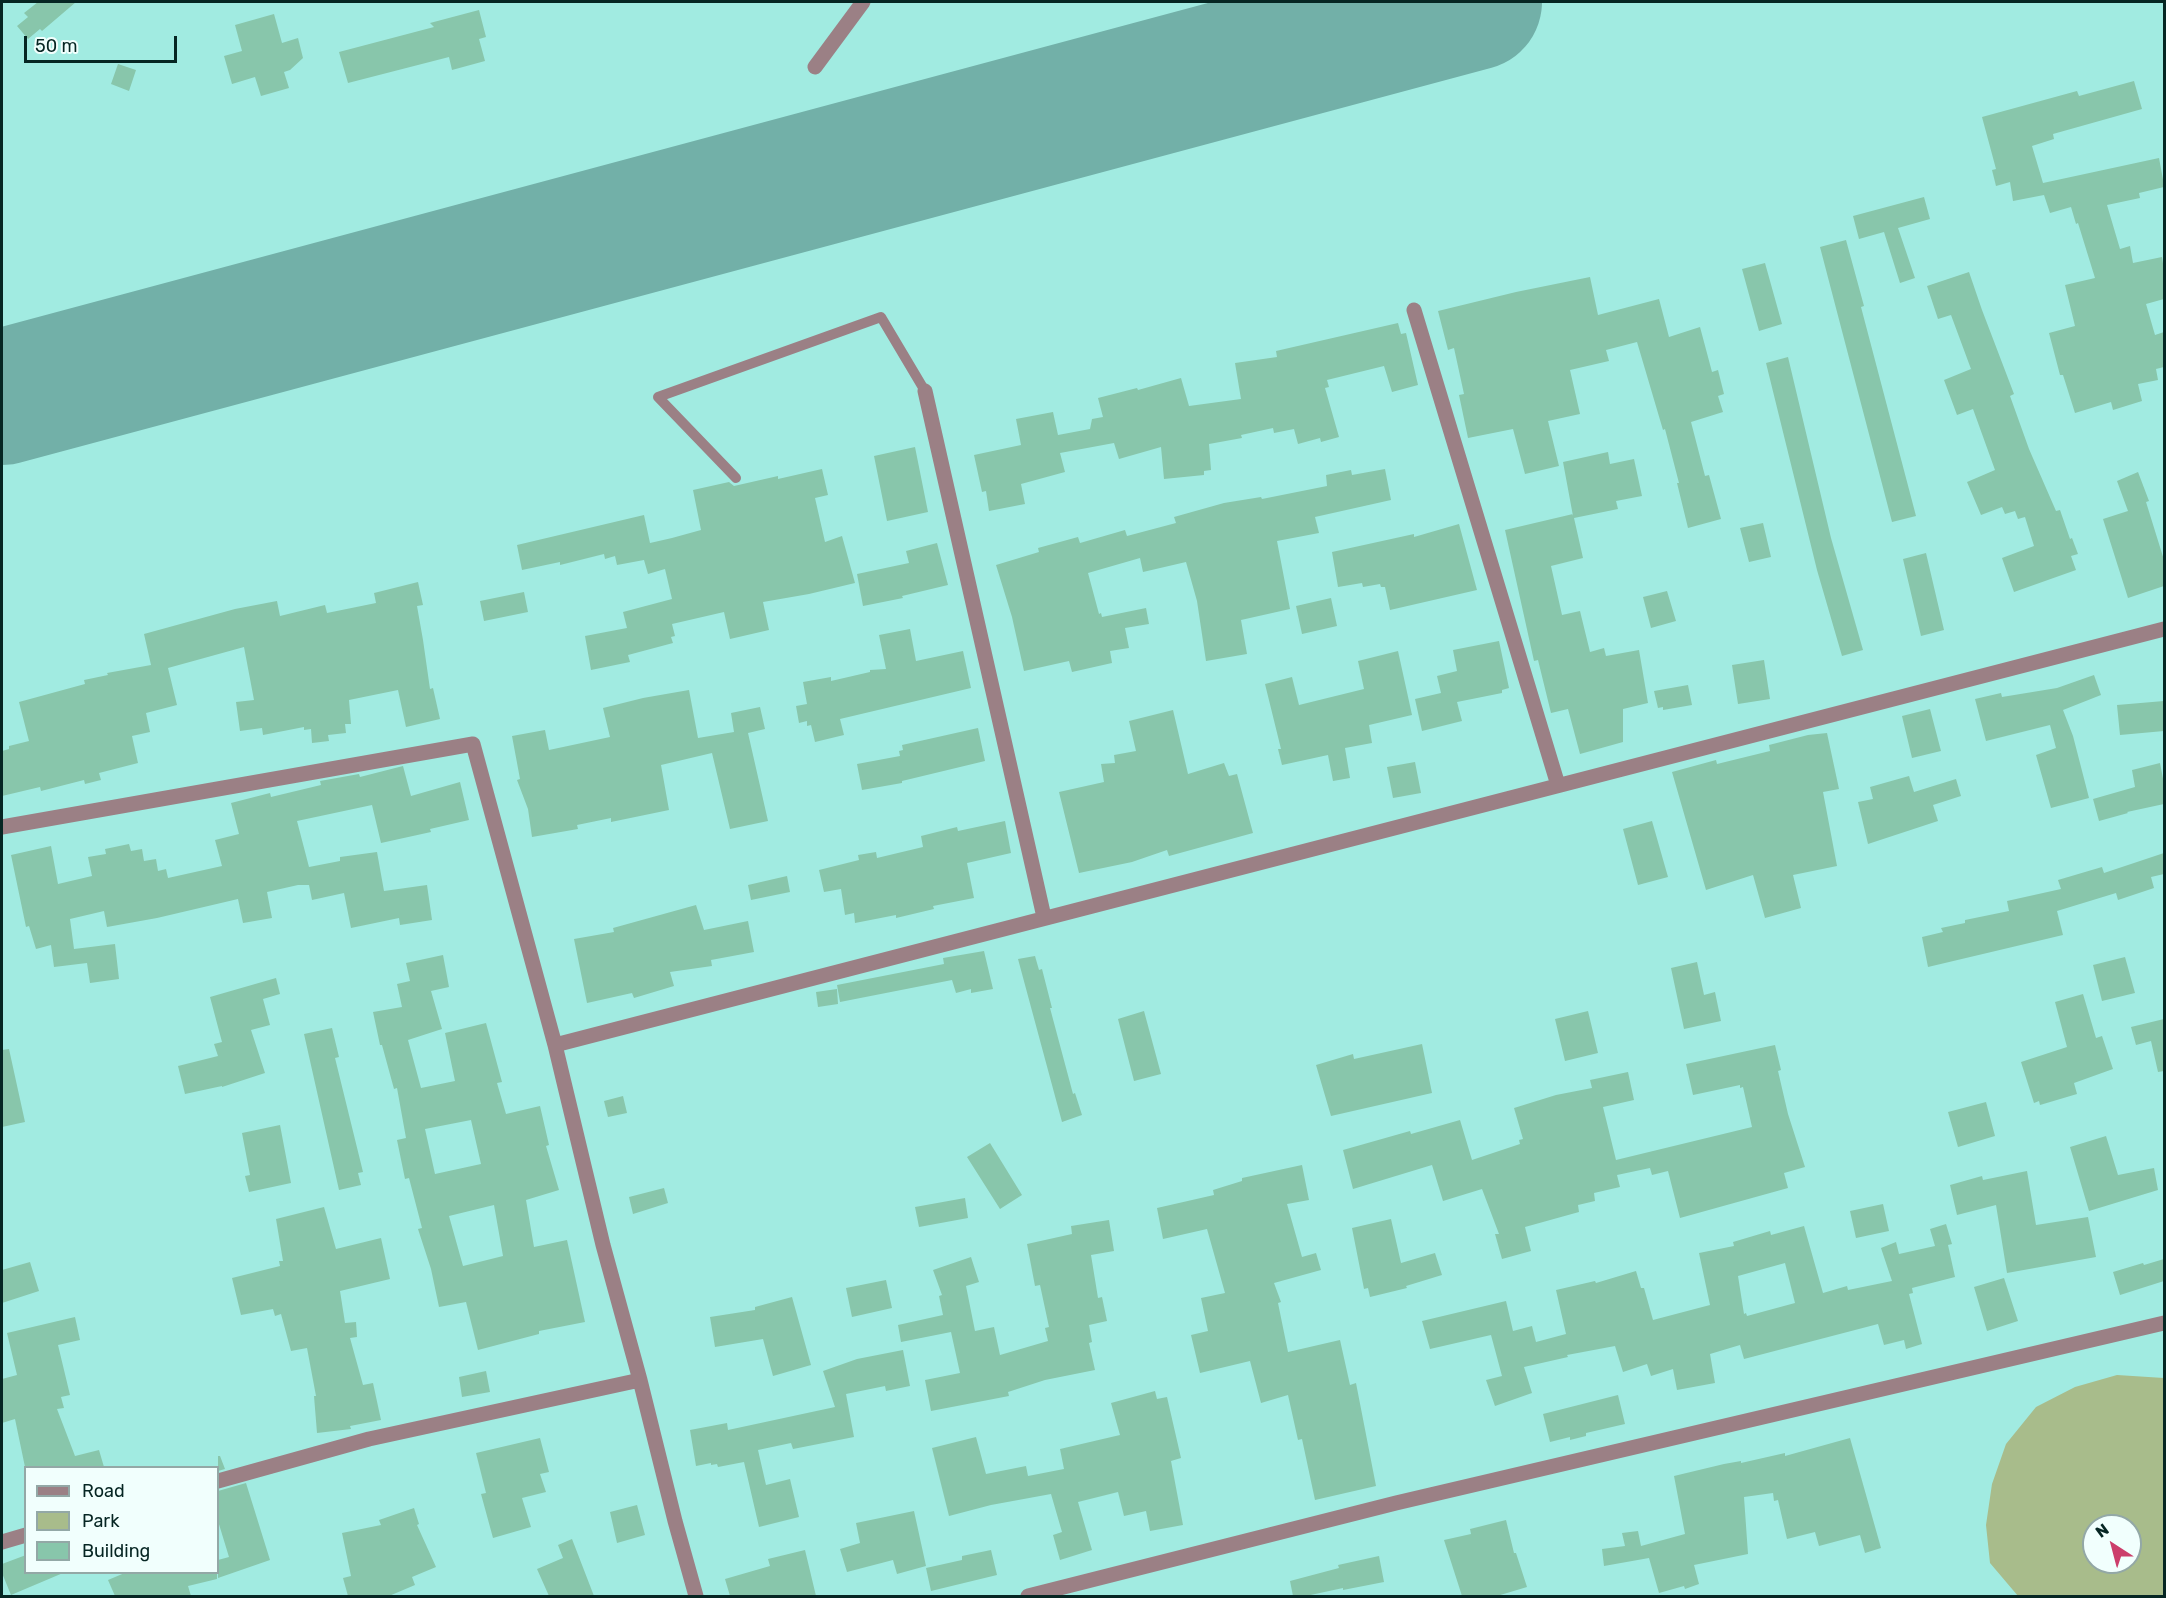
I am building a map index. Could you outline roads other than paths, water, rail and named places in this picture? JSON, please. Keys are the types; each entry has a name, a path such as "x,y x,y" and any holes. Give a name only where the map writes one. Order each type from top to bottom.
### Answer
{"street":[{"path":"815,66 863,2"},
{"path":"1413,310 1558,785"},
{"path":"925,391 1044,917"},
{"path":"555,1045 2164,629"},
{"path":"2,827 473,744 555,1045 603,1245 696,1596"},
{"path":"1028,1596 1396,1503 2164,1323"},
{"path":"219,1480 369,1439 640,1380"},
{"path":"2,1542 24,1536"}],"lane":[{"path":"736,478 658,397 881,317 925,391"}]}
